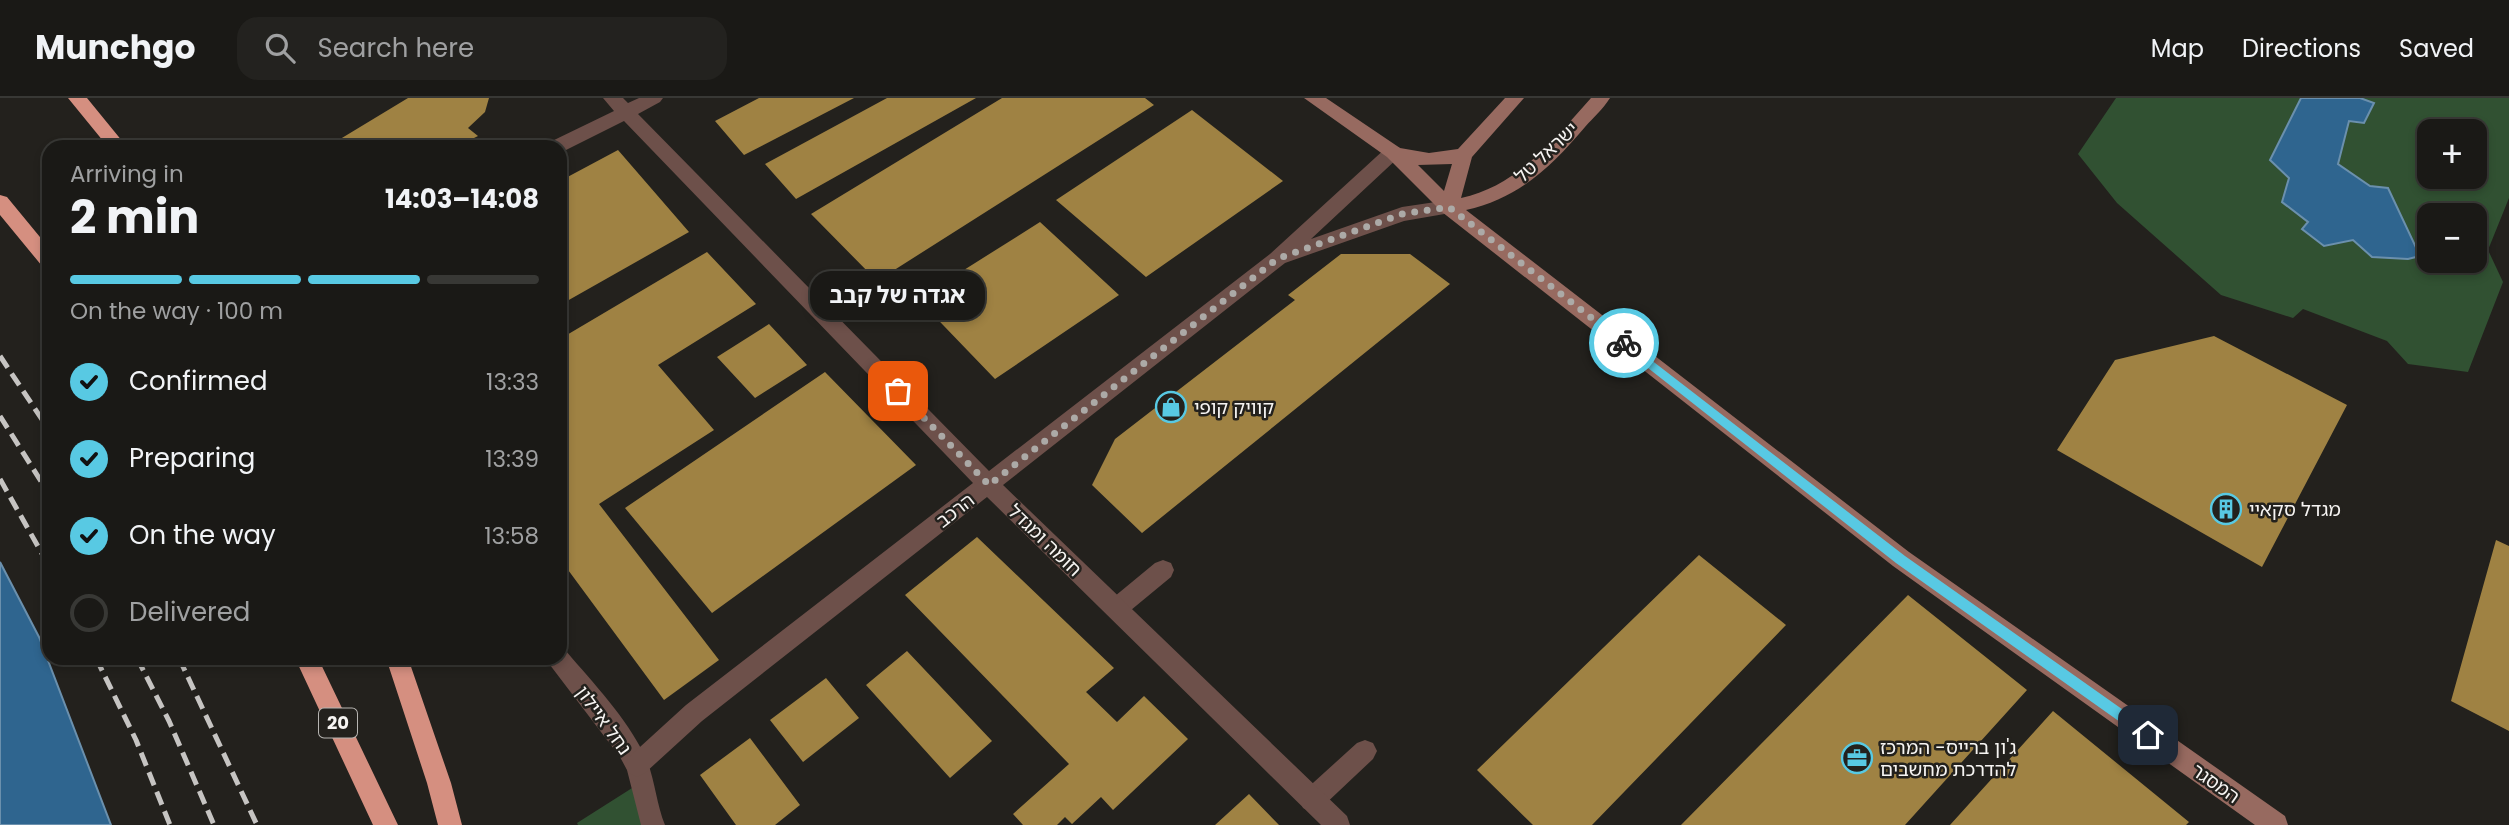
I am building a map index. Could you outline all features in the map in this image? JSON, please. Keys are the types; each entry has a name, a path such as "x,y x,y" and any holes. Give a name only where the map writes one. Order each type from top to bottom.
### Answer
{"highway":[{"path":"77,98 112,140"},
{"path":"0,202 42,253"},
{"name":"20","path":"309,665 386,825"},
{"path":"399,665 439,783 450,825"}],"street":[{"path":"566,140 619,105 654,98"},
{"name":"המסגר","path":"1313,98 1392,152 1449,207 1901,559 2276,825"},
{"path":"1449,207 1464,154 1515,98"},
{"name":"ישראל טל","path":"1449,207 1483,200 1511,186 1539,165 1601,98"},
{"name":"חומה ומגדל","path":"619,105 989,485 1338,825"},
{"name":"המסגר","path":"1392,152 1426,161 1464,154"},
{"name":"הרכב","path":"637,765 694,713 1277,259 1392,152"},
{"name":"הרכב","path":"1277,259 1402,214 1449,207"},
{"path":"1116,608 1163,570"},
{"name":"נחל איילון","path":"563,665 612,727 637,765 646,810 653,825"},
{"path":"1312,800 1365,751"}],"green space":[{"path":"2116,98 2509,98 2509,198 2488,250 2503,282 2468,372 2408,364 2387,341 2303,309 2293,318 2221,295 2117,203 2078,154"},
{"path":"640,783 651,825 578,825 577,823"}],"water":[{"path":"2301,98 2360,98 2374,103 2364,123 2349,121 2338,164 2370,186 2388,188 2417,250 2417,257 2408,259 2372,257 2353,240 2324,246 2302,229 2308,222 2282,202 2289,178 2270,160"},
{"path":"0,562 39,637 42,645 42,665 50,665 111,825 0,825"}],"building":[{"path":"408,98 489,98 485,112 468,128 478,136 470,140 339,140"},
{"path":"759,98 854,98 744,155 715,121"},
{"path":"887,98 976,98 796,199 765,164"},
{"path":"1002,98 1145,98 1154,105 877,281 811,214"},
{"path":"1192,110 1283,181 1146,277 1056,200"},
{"path":"618,150 689,232 567,301 567,177"},
{"path":"1040,222 1119,295 995,379 918,299"},
{"path":"707,252 756,304 658,365 714,430 599,504 719,660 664,700 567,568 567,335"},
{"path":"1341,254 1410,254 1450,284 1142,533 1092,485 1115,439 1295,300 1288,295"},
{"path":"769,324 807,365 755,398 717,357"},
{"name":"מגדל סקאיי","path":"2214,336 2347,405 2262,567 2057,450 2115,360"},
{"path":"825,372 916,465 712,613 625,508"},
{"path":"977,537 1114,668 1086,692 1117,722 1144,696 1188,739 1113,810 1101,797 1072,824 1065,817 1057,825 1023,825 1013,814 1069,764 905,595"},
{"path":"2496,540 2509,546 2509,731 2451,701"},
{"path":"1699,555 1786,625 1592,825 1533,825 1477,770"},
{"name":"ג'ון ברייס- המרכז להדרכת מחשבים","path":"1908,595 2027,690 1905,825 1681,825"},
{"path":"907,651 992,741 950,778 866,685"},
{"path":"826,678 859,718 803,762 770,720"},
{"path":"2053,711 2189,822 2186,825 1950,825"},
{"path":"750,738 800,805 775,825 736,825 700,775"},
{"path":"1249,794 1279,825 1215,825"}],"railway":[{"path":"0,356 42,419"},
{"path":"0,416 42,483"},
{"path":"0,479 42,554"},
{"path":"99,665 136,740 170,825"},
{"path":"141,665 169,721 214,825"},
{"path":"182,665 257,825"}],"way so far":[{"path":"898,391 989,485 1277,259 1402,214 1449,207 1624,343"}],"place":[{"name":"אגדה של קבב","path":"898,391"},
{"name":"קוויק קופי","path":"1171,407"},
{"name":"מגדל סקאיי","path":"2226,509"},
{"name":"ג'ון ברייס- המרכז להדרכת מחשבים","path":"1857,758"}],"route":[{"path":"1624,343 1901,559 2148,735"}]}
